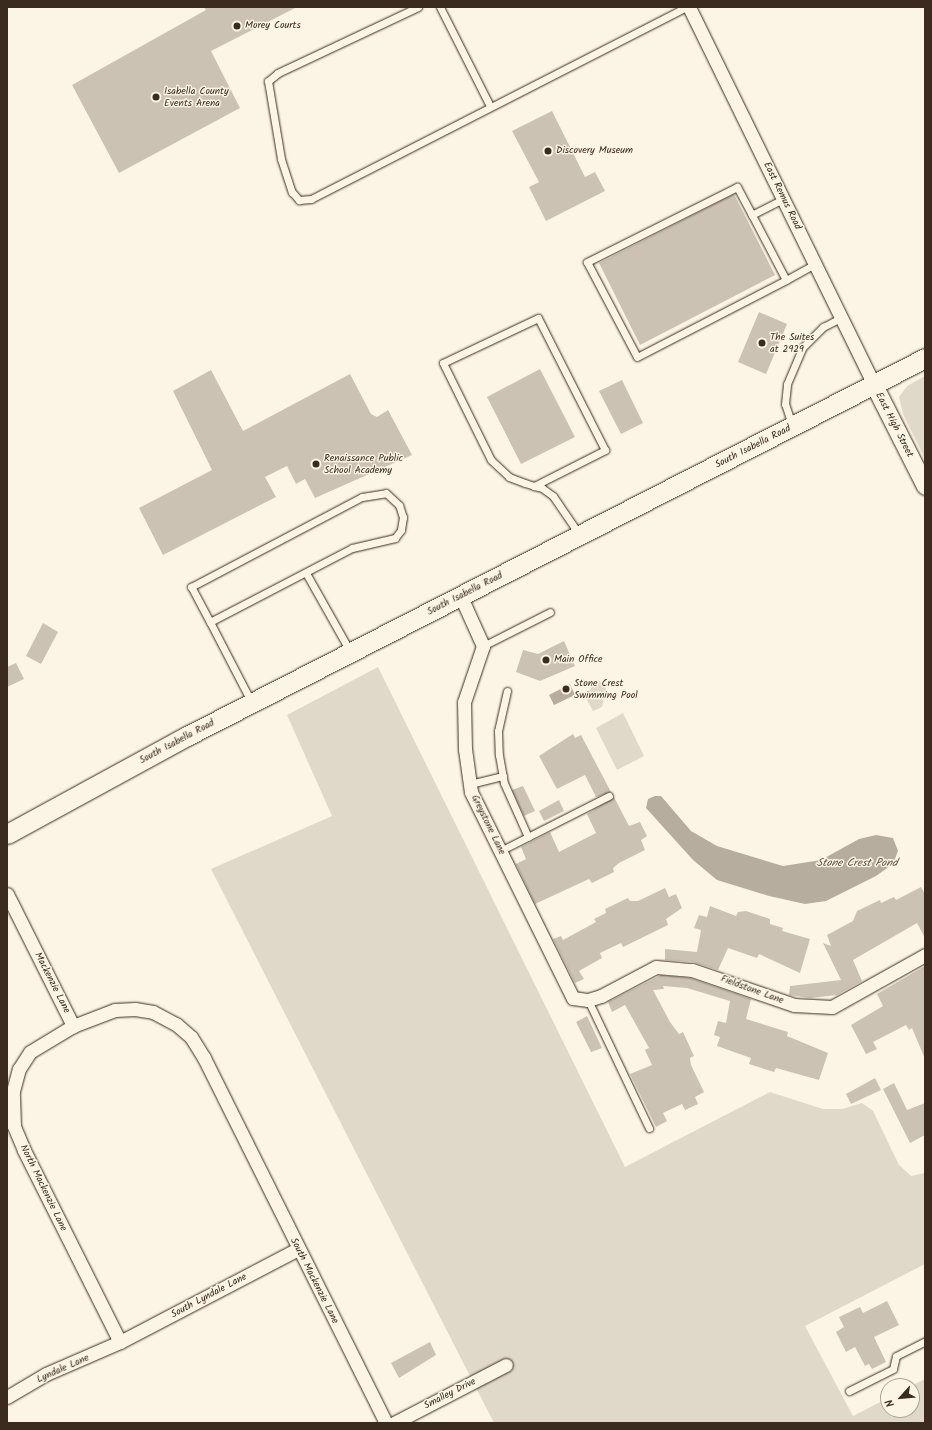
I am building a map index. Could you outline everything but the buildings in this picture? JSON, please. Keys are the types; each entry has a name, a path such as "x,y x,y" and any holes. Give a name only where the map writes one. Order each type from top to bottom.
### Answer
{"main road":[{"name":"South Isabella Road","path":"7,834 252,703 925,358"}],"street":[{"name":"East Remus Road","path":"688,7 874,385"},
{"name":"East High Street","path":"874,385 925,486"},
{"path":"461,597 483,646"},
{"name":"Greystone Lane","path":"483,646 464,702 470,784 500,851 573,998 588,1000"},
{"name":"Mackenzie Lane","path":"7,894 73,1026 114,1010 135,1009 153,1012 176,1024 191,1037 204,1058 244,1139"},
{"name":"Fieldstone Lane","path":"588,1000 656,967 692,970 794,1005 832,1007 925,954"},
{"name":"North Mackenzie Lane","path":"73,1026 30,1052 19,1069 13,1091 14,1126 120,1342"},
{"name":"South Mackenzie Lane","path":"244,1139 386,1423"},
{"name":"South Lyndale Lane","path":"120,1342 298,1249"},
{"name":"Lyndale Lane","path":"7,1397 46,1374 120,1342"},
{"name":"Smalley Drive","path":"394,1423 506,1365"}],"lane":[{"path":"418,7 278,73 268,82 281,159 292,192 299,200 311,199 490,106 688,7"},
{"path":"440,7 490,106"},
{"path":"786,280 737,186 588,262 637,357 786,280 815,264"},
{"path":"752,215 783,199"},
{"path":"534,486 605,450 538,318 443,363 491,460 508,477 534,486 553,496 581,535"},
{"path":"793,427 785,404 787,384 802,348 823,327 841,318"},
{"path":"210,622 352,548 395,538 401,530 403,517 399,505 386,493 362,497 191,587 252,703"},
{"path":"306,573 351,653"},
{"path":"483,646 550,612"},
{"path":"507,691 498,731 503,776 528,837"},
{"path":"470,784 503,776"},
{"path":"500,851 609,796"},
{"path":"588,1000 649,1128"},
{"path":"849,1391 893,1369 896,1356 925,1341"}],"shaded area":[{"path":"925,376 925,459 903,414 899,397 907,386"},
{"path":"378,667 625,1167 770,1092 823,1109 842,1109 862,1103 873,1111 899,1165 911,1176 925,1173 925,1264 805,1326 853,1416 880,1402 880,1418 920,1418 920,1382 925,1379 925,1423 494,1423 211,869 332,816 287,715"},
{"path":"593,680 600,681 606,689 602,707 593,711 587,700"},
{"path":"623,713 644,756 617,770 596,728"}],"water":[{"name":"Stone Crest Swimming Pool","path":"570,684 575,695 554,705 549,695"},
{"name":"Stone Crest Pond","path":"655,796 661,796 691,831 717,846 783,866 821,860 859,839 876,835 893,838 898,851 893,864 876,876 826,901 805,904 769,896 717,880 693,860 646,808 648,799"}],"place":[{"name":"Morey Courts","path":"237,26"},
{"name":"Isabella County Events Arena","path":"156,97"},
{"name":"Discovery Museum","path":"548,151"},
{"name":"The Suites at 2929","path":"762,343"},
{"name":"Renaissance Public School Academy","path":"316,464"},
{"name":"Main Office","path":"546,660"},
{"name":"Stone Crest Swimming Pool","path":"566,689"}]}
